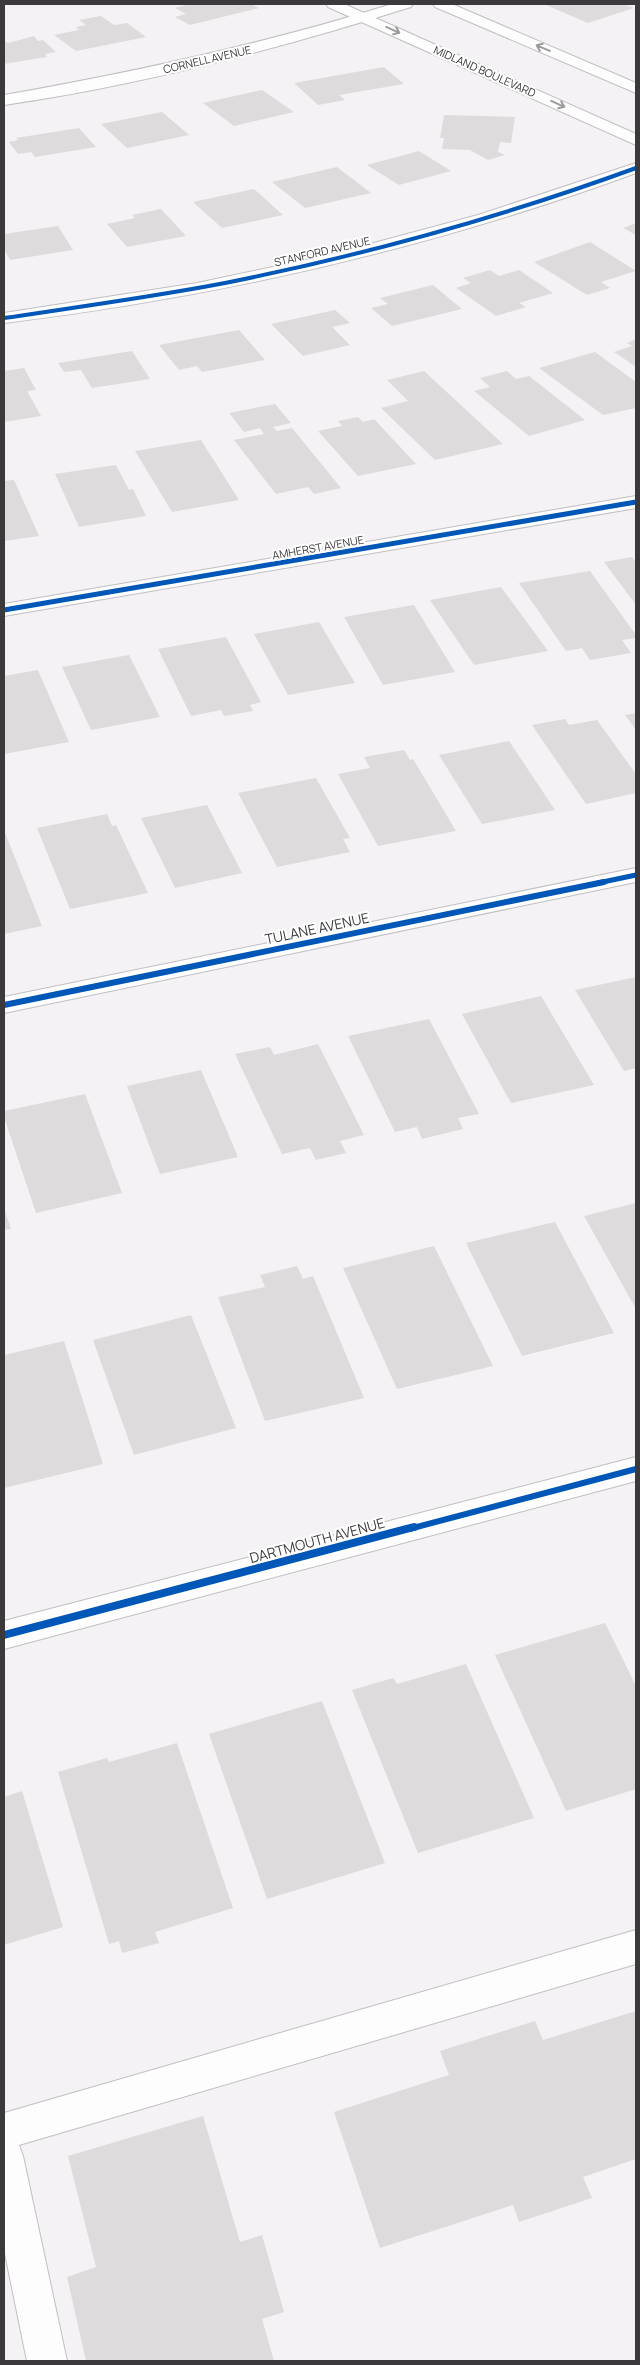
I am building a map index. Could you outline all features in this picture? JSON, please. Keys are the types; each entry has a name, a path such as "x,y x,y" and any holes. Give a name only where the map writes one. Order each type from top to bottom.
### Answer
{"street":[{"name":"MIDLAND BOULEVARD","path":"333,4 636,140"},
{"name":"CORNELL AVENUE","path":"4,100 159,71 243,51 406,4"},
{"path":"440,4 636,88"},
{"name":"STANFORD AVENUE","path":"4,318 138,298 313,264 409,240 522,207 636,168"},
{"name":"AMHERST AVENUE","path":"545,518 636,486"},
{"name":"AMHERST AVENUE","path":"4,610 636,502"},
{"name":"TULANE AVENUE","path":"4,1005 636,875"},
{"name":"DARTMOUTH AVENUE","path":"4,1635 636,1469"},
{"path":"4,2131 636,1947"},
{"path":"4,2156 47,2361"}],"building":[{"path":"190,4 251,4 259,8 190,25 175,17 186,14 175,8"},
{"path":"623,4 634,8 588,23 546,5"},
{"path":"101,16 114,25 127,23 146,37 76,51 54,35 79,30 76,27 86,25 79,20"},
{"path":"34,36 38,41 43,40 56,52 45,54 47,57 4,64 4,41 8,43"},
{"path":"384,67 404,84 339,95 345,100 318,105 294,83"},
{"path":"262,90 294,112 234,126 203,103"},
{"path":"162,112 189,135 127,148 101,124"},
{"path":"444,115 515,117 511,143 500,142 498,152 505,155 488,160 470,150 442,149 444,138 440,138"},
{"path":"79,128 96,147 35,157 31,152 18,154 9,142 18,140 16,138"},
{"path":"419,151 451,171 399,185 367,165"},
{"path":"337,167 371,193 305,208 272,182"},
{"path":"254,189 283,215 222,228 193,202"},
{"path":"161,209 186,236 127,247 107,224 135,218 132,215"},
{"path":"636,223 636,235 623,228"},
{"path":"58,226 73,250 10,260 4,249 4,234"},
{"path":"590,242 636,271 601,282 610,288 587,295 534,262"},
{"path":"490,270 499,276 519,270 553,293 519,303 526,307 496,316 456,288 471,283 463,278"},
{"path":"433,285 462,309 392,326 371,308 388,304 380,298"},
{"path":"335,310 350,323 332,327 350,345 303,356 271,324"},
{"path":"239,330 265,360 202,372 197,366 179,370 159,345"},
{"path":"636,339 636,367 614,352 632,346 627,343"},
{"path":"132,351 150,379 92,388 81,370 64,372 58,363"},
{"path":"595,352 636,382 636,408 603,415 539,368"},
{"path":"24,368 36,390 27,391 41,416 4,422 4,371"},
{"path":"424,371 503,444 435,460 381,408 408,401 387,380"},
{"path":"507,371 516,379 529,376 585,420 529,436 474,391 490,387 480,378"},
{"path":"275,404 291,423 273,427 277,431 292,428 341,488 314,494 308,487 276,494 234,440 264,434 260,428 244,432 229,413"},
{"path":"358,417 363,422 374,419 416,464 358,476 318,431 342,426 338,421"},
{"path":"201,440 239,500 172,512 135,451"},
{"path":"116,465 129,490 133,489 146,516 79,527 55,474"},
{"path":"14,480 39,536 4,541 4,481"},
{"path":"632,557 636,562 636,605 604,562"},
{"path":"590,571 636,635 636,638 622,640 631,653 590,660 582,648 566,651 519,583"},
{"path":"501,587 548,651 474,665 430,600"},
{"path":"414,605 455,672 383,685 344,617"},
{"path":"319,622 355,683 288,695 254,634"},
{"path":"226,637 261,702 250,705 253,711 224,716 221,710 191,716 158,649"},
{"path":"129,655 160,717 91,730 62,667"},
{"path":"38,670 69,742 4,754 4,676"},
{"path":"636,713 636,730 625,715"},
{"path":"565,719 569,725 597,720 636,774 636,793 586,804 532,725"},
{"path":"509,741 555,810 482,824 439,755"},
{"path":"404,750 410,760 413,759 456,831 378,846 338,774 370,768 364,757"},
{"path":"316,778 350,838 343,839 350,852 277,867 238,793"},
{"path":"207,805 242,873 175,888 141,818"},
{"path":"107,814 112,826 116,825 148,893 70,909 37,828"},
{"path":"4,830 42,926 4,934"},
{"path":"636,977 636,1068 624,1071 575,990"},
{"path":"541,996 594,1085 511,1103 462,1014"},
{"path":"429,1019 479,1114 458,1118 463,1129 422,1139 417,1127 395,1132 348,1036"},
{"path":"318,1044 364,1135 340,1141 346,1153 316,1160 310,1148 282,1154 235,1054 270,1047 274,1055"},
{"path":"201,1070 238,1157 160,1174 127,1086"},
{"path":"85,1094 122,1193 36,1213 4,1117 4,1111"},
{"path":"636,1203 636,1309 584,1216"},
{"path":"4,1208 11,1229 4,1230"},
{"path":"555,1222 614,1333 522,1356 466,1243"},
{"path":"434,1246 493,1366 397,1389 343,1268"},
{"path":"297,1266 303,1279 313,1276 364,1398 265,1421 218,1297 265,1287 260,1275"},
{"path":"191,1315 236,1428 134,1455 93,1340"},
{"path":"64,1341 103,1464 4,1488 4,1355"},
{"path":"605,1623 636,1686 636,1789 566,1811 495,1655"},
{"path":"466,1664 534,1818 418,1853 352,1690 393,1678 397,1684"},
{"path":"322,1701 385,1863 267,1899 209,1734"},
{"path":"177,1743 233,1908 155,1932 159,1943 122,1953 119,1941 109,1944 58,1772 107,1758 109,1762"},
{"path":"22,1791 63,1927 4,1945 4,1797"},
{"path":"636,2011 636,2159 583,2177 592,2198 519,2222 513,2205 380,2248 334,2112 449,2075 440,2051 535,2021 543,2040"},
{"path":"203,2116 240,2242 262,2235 284,2312 262,2319 274,2361 86,2361 67,2277 96,2267 68,2156"}],"cycle path":[{"path":"4,318 197,288 329,260 484,219 636,168"},
{"path":"4,610 636,502"},
{"path":"4,1005 636,875"},
{"path":"4,1635 636,1469"}]}
